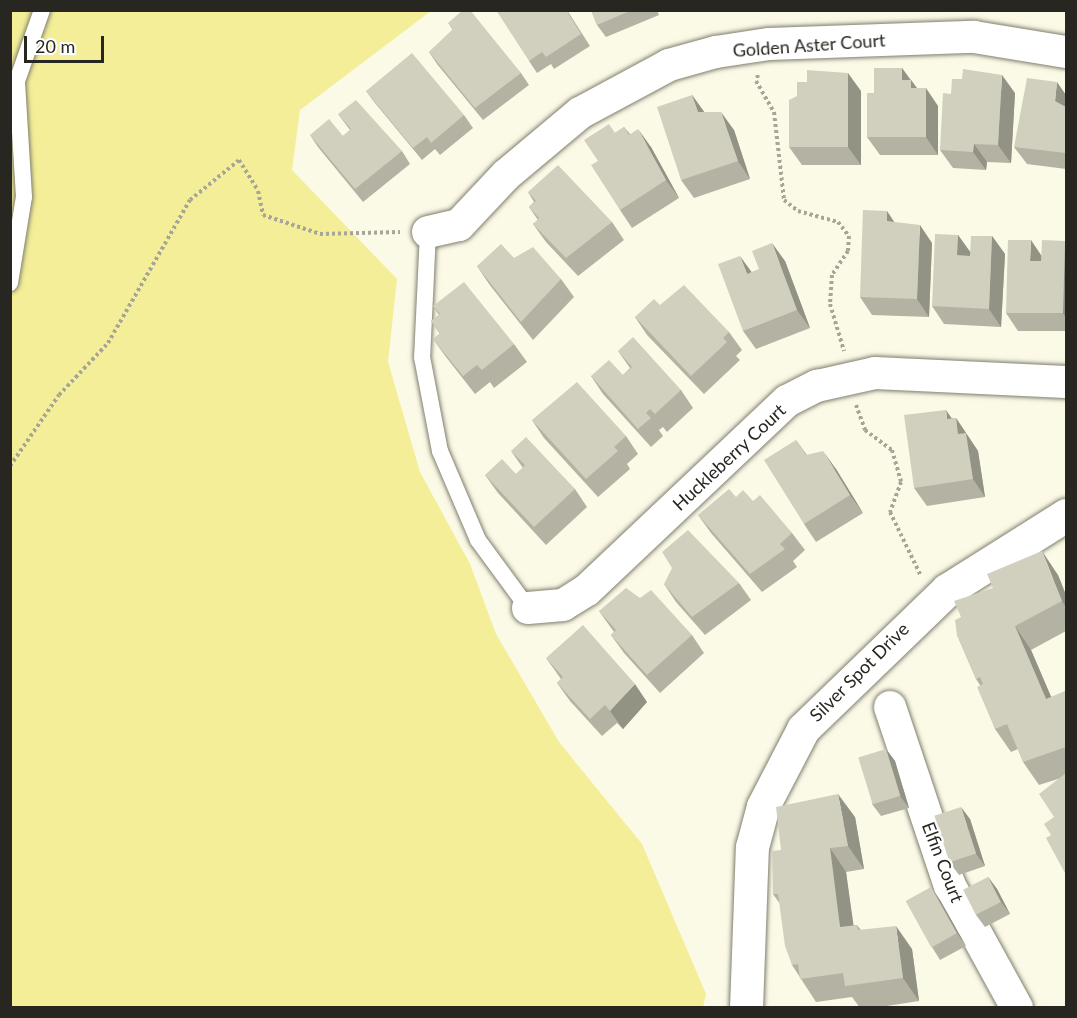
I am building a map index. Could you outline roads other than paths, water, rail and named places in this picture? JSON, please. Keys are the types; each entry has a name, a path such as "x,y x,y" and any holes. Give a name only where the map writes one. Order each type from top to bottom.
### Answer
{"street":[{"name":"Golden Aster Court","path":"428,232 459,225 540,146 580,113 630,83 688,60 769,44 974,37 1066,52"},
{"name":"Huckleberry Court","path":"528,608 563,605 587,590 787,401 817,386 875,373 1066,382"},
{"name":"Silver Spot Drive","path":"746,1008 752,848 781,765 831,697 938,598 1066,514"},
{"name":"Elfin Court","path":"890,707 950,886 1017,1008"}],"lane":[{"path":"10,283 24,196 17,81 42,10"},
{"path":"428,232 422,357 440,451 478,540 528,608"}]}
